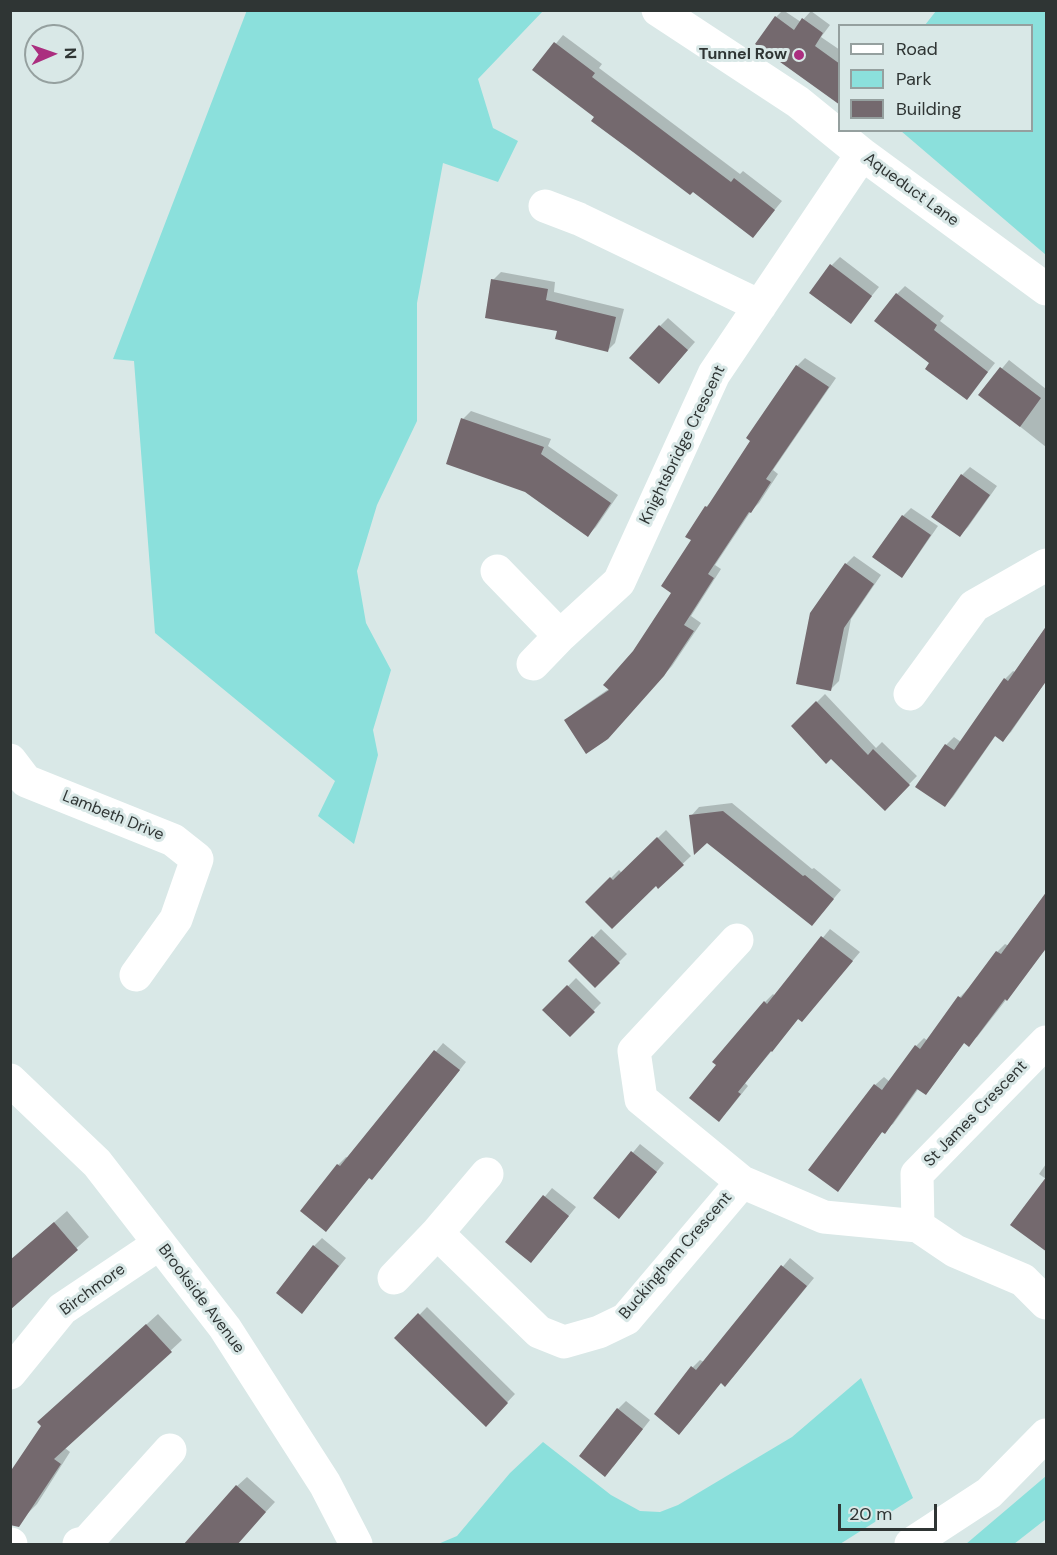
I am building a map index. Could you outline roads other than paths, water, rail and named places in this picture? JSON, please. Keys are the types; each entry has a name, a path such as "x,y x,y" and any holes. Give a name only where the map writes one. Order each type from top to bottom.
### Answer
{"street":[{"name":"Aqueduct Lane","path":"658,10 798,102 862,154 1047,289"},
{"name":"Knightsbridge Crescent","path":"533,664 619,582 714,374 862,154"},
{"path":"545,206 579,219 760,306"},
{"path":"910,694 974,606 1047,566"},
{"path":"497,571 560,636"},
{"name":"Lambeth Drive","path":"10,760 26,780 173,840 197,859 176,919 136,975"},
{"path":"737,940 634,1051 641,1099 742,1182 824,1217 918,1226 955,1251 1023,1280 1047,1303"},
{"name":"St James Crescent","path":"918,1226 918,1174 1047,1042"},
{"name":"Brookside Avenue","path":"10,1080 97,1163 225,1328 325,1484 356,1545"},
{"path":"394,1278 437,1233 487,1174"},
{"name":"Buckingham Crescent","path":"437,1233 539,1332 564,1342 599,1332 626,1319 742,1182"},
{"name":"Birchmore","path":"10,1372 62,1309 159,1244"},
{"path":"911,1545 989,1493 1047,1435"},
{"path":"79,1545 87,1542 170,1450"}],"place":[{"name":"Tunnel Row","path":"799,55"}]}
